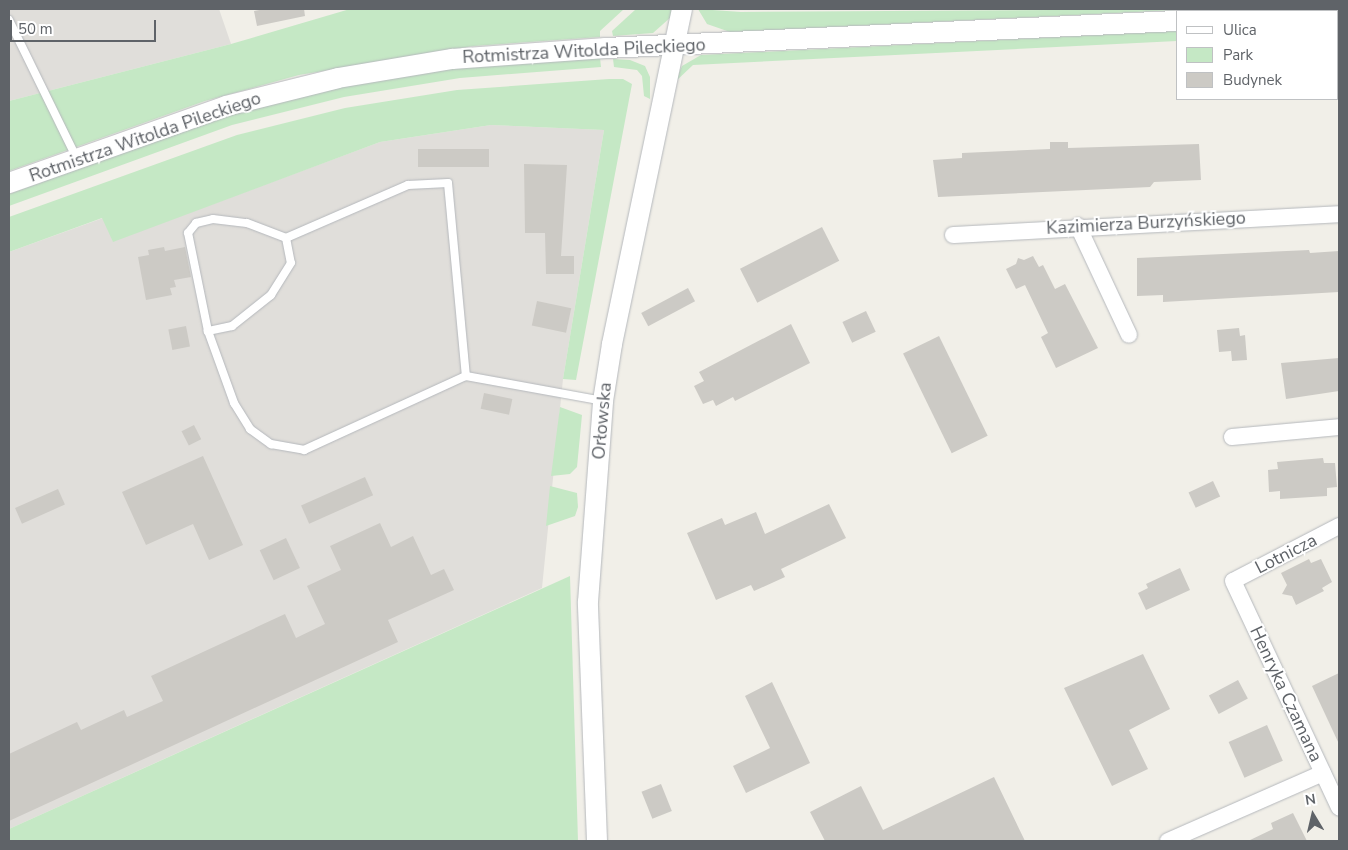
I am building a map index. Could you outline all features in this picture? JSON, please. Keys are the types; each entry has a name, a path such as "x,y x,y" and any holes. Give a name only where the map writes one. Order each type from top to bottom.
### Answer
{"street":[{"name":"Orłowska","path":"597,841 588,602 602,401 682,9"},
{"name":"Rotmistrza Witolda Pileckiego","path":"9,183 226,106 338,78 452,59 674,45 1176,21"},
{"name":"Kazimierza Burzyńskiego","path":"954,235 1078,226 1339,214"},
{"path":"1078,226 1129,335"},
{"path":"1232,437 1339,427"},
{"name":"Lotnicza","path":"1233,580 1339,526"},
{"name":"Henryka Czamana","path":"1233,580 1339,807"},
{"path":"1168,841 1323,773"}],"lane":[{"path":"9,20 77,159"},
{"path":"466,376 448,183 408,185 286,238 247,223 213,219 196,222 188,233 208,331 234,403 250,429 270,444 304,450 466,376 602,401"},
{"path":"208,331 232,326 271,295 291,263 286,238"}],"shaded area":[{"path":"9,9 219,9 231,44 9,101"},
{"path":"491,125 604,130 563,379 542,588 9,829 9,252 103,218 113,241 380,142"}],"green space":[{"path":"350,9 624,9 600,31 600,37 474,46 299,75 205,101 9,171 9,101 231,44"},
{"path":"636,9 673,9 671,17 653,33 613,36 612,31"},
{"path":"698,9 741,12 1197,9 730,32 707,24"},
{"path":"1176,31 1176,41 693,65 675,82 682,66 701,55"},
{"path":"600,58 601,67 460,78 344,97 232,125 9,206 9,194 228,115 340,87 456,67"},
{"path":"613,59 630,60 645,66 650,77 650,99 644,96 642,76 637,70 614,67"},
{"path":"623,79 632,84 576,380 563,379 604,130 491,125 380,142 113,242 102,218 9,252 9,217 237,135 345,108 457,90"},
{"path":"560,407 582,415 577,467 570,474 551,476"},
{"path":"550,486 577,493 578,507 575,516 546,526"},
{"path":"570,576 578,841 9,841 9,829"}],"building":[{"path":"265,9 304,9 305,16 257,26 254,11"},
{"path":"1050,142 1068,142 1068,148 1199,144 1201,180 1154,182 1150,187 938,197 933,160 962,158 962,153 1050,149"},
{"path":"418,149 489,149 489,167 418,167"},
{"path":"524,164 567,165 561,256 574,256 574,274 546,274 545,233 525,233"},
{"path":"822,227 839,261 757,303 740,269"},
{"path":"164,247 165,251 185,247 191,277 174,280 176,287 170,288 172,295 146,300 138,257 149,255 148,250"},
{"path":"1309,250 1310,253 1339,251 1339,292 1163,302 1163,295 1137,296 1137,258"},
{"path":"1033,256 1039,267 1043,265 1055,289 1065,284 1098,348 1056,368 1041,337 1048,333 1025,285 1016,289 1006,269 1016,264 1018,258 1024,260"},
{"path":"688,288 695,301 648,326 641,313"},
{"path":"537,301 571,308 566,333 532,325"},
{"path":"866,311 876,332 852,343 842,322"},
{"path":"791,324 810,363 735,401 733,397 716,406 713,400 703,404 694,386 704,381 699,372"},
{"path":"186,326 190,347 172,350 168,329"},
{"path":"1239,328 1240,336 1245,335 1247,360 1232,361 1231,351 1219,352 1217,330"},
{"path":"939,336 988,436 952,453 903,354"},
{"path":"1339,358 1339,391 1286,399 1281,363"},
{"path":"484,393 512,399 509,415 481,409"},
{"path":"194,425 201,439 189,446 182,431"},
{"path":"203,456 243,545 209,560 193,524 146,545 122,492"},
{"path":"1323,458 1324,463 1335,463 1337,487 1327,488 1327,496 1280,499 1280,491 1269,492 1268,470 1278,469 1277,462"},
{"path":"365,477 373,495 309,524 301,505"},
{"path":"1213,481 1220,496 1196,508 1189,492"},
{"path":"58,489 65,505 22,524 15,508"},
{"path":"829,504 846,538 781,569 785,577 754,591 751,585 716,600 687,533 722,518 725,525 756,512 765,534"},
{"path":"380,523 391,547 413,536 431,575 444,569 454,590 388,620 398,642 9,821 9,754 77,722 81,730 124,710 127,717 163,701 151,676 285,614 296,638 325,624 307,586 341,570 330,546"},
{"path":"286,538 300,568 274,580 260,550"},
{"path":"1309,559 1311,563 1321,559 1332,582 1322,588 1324,591 1296,605 1292,596 1282,594 1287,585 1281,573"},
{"path":"1180,568 1190,590 1146,610 1138,593 1148,588 1146,584"},
{"path":"1143,654 1170,709 1129,730 1148,769 1112,786 1064,688"},
{"path":"1339,673 1339,744 1312,686"},
{"path":"1238,680 1248,699 1219,714 1209,695"},
{"path":"772,682 810,763 746,793 733,766 770,748 745,696"},
{"path":"1267,725 1283,761 1244,778 1229,742"},
{"path":"994,777 1025,841 825,841 810,812 861,786 883,830"},
{"path":"661,784 672,811 652,819 642,792"},
{"path":"1293,813 1307,841 1248,841 1273,829 1271,823"}]}
